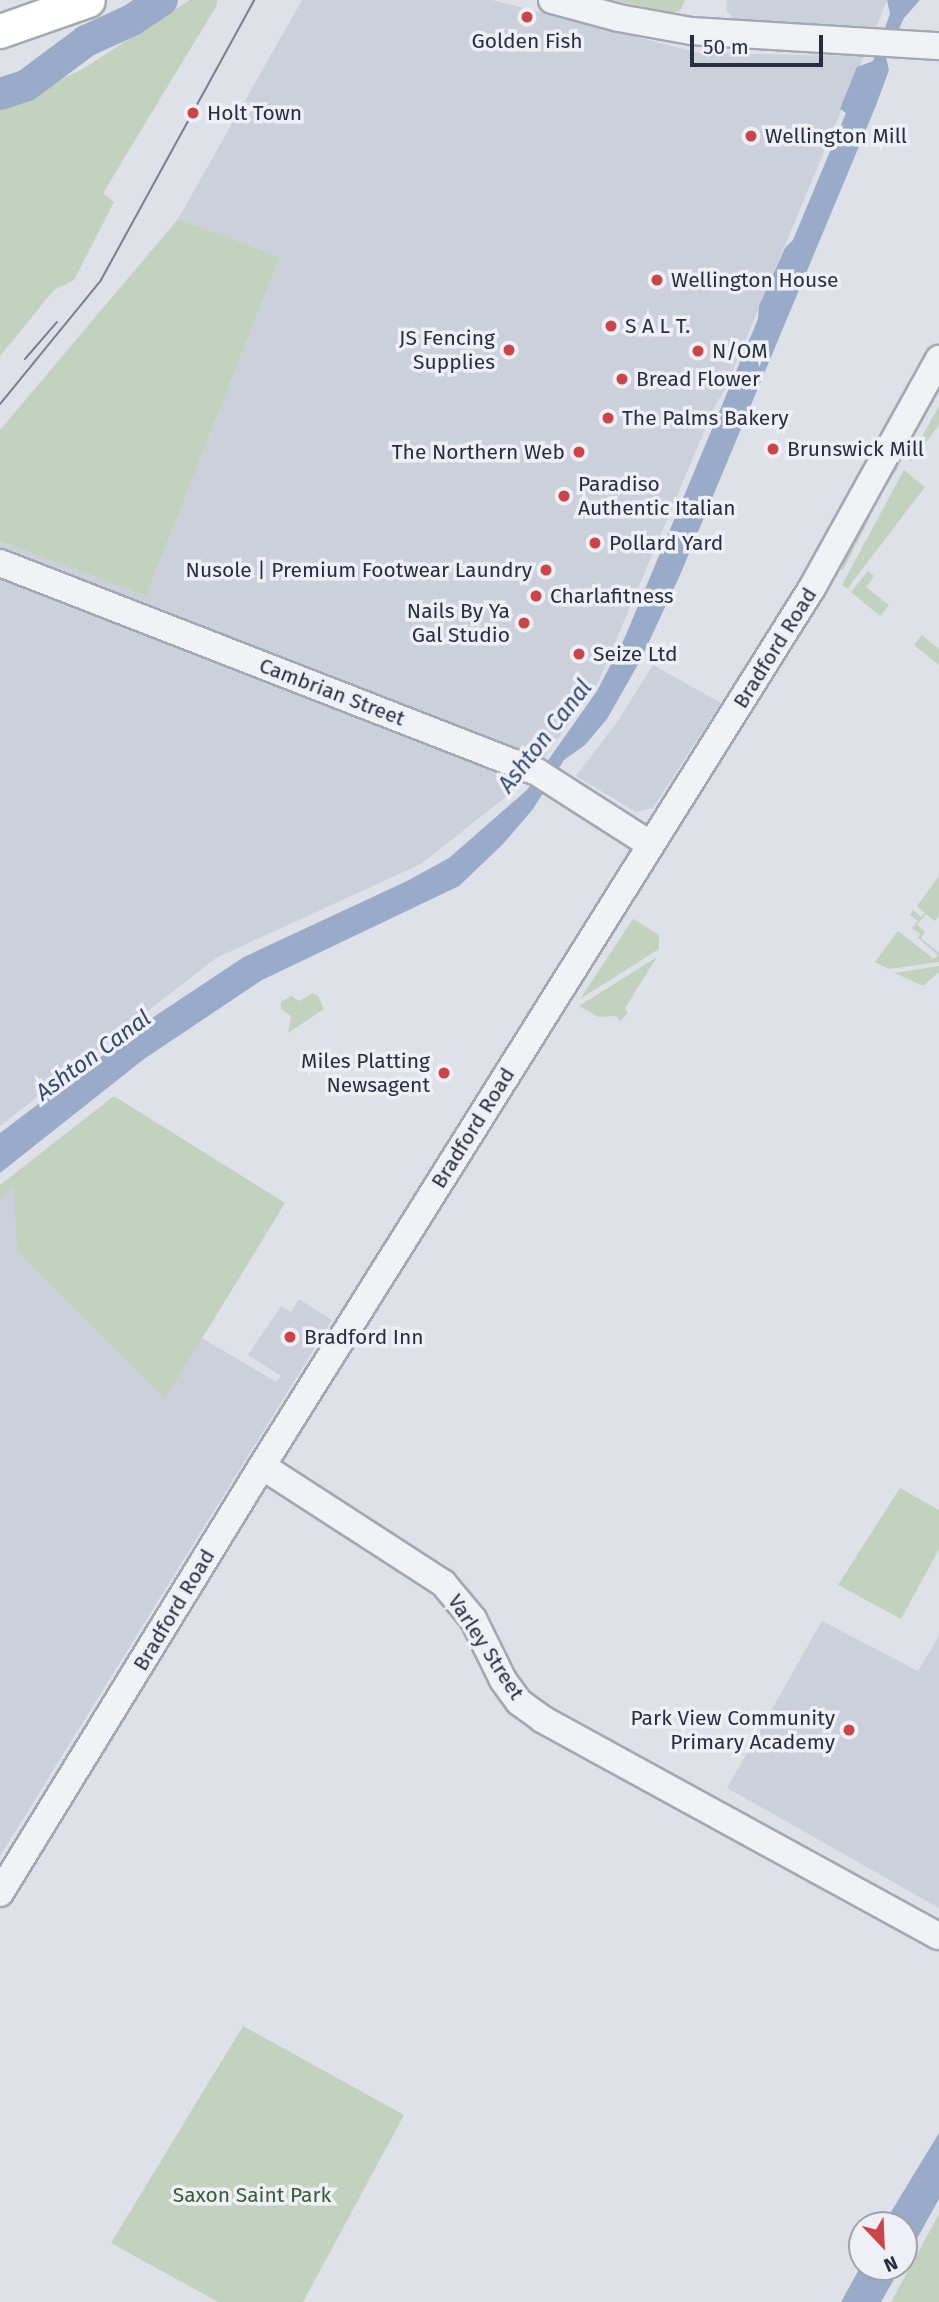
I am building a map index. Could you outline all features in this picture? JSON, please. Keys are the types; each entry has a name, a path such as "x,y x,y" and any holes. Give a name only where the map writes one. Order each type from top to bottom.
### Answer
{"main road":[{"path":"0,31 88,0"}],"street":[{"path":"552,0 619,18 691,31 911,43 939,47"},
{"name":"Bradford Road","path":"0,1893 262,1466 813,588 939,359"},
{"name":"Cambrian Street","path":"0,563 537,772 652,845"},
{"name":"Varley Street","path":"262,1466 443,1583 472,1619 503,1680 519,1702 542,1719 939,1936"}],"shaded area":[{"path":"302,0 492,0 699,53 864,56 725,389 715,406 597,685 544,758 522,784 421,864 216,958 0,1126 0,541 146,596 280,257 178,219"},
{"path":"727,0 887,0 876,27 734,19 726,10"},
{"path":"653,665 721,703 653,808 636,812 576,776 617,722"},
{"path":"15,1186 17,1252 165,1399 202,1338 276,1382 281,1376 248,1355 281,1306 291,1312 299,1299 332,1320 0,1856 0,1200"},
{"name":"Park View Community Primary Academy","path":"822,1621 918,1671 939,1636 939,1908 727,1788"}],"green space":[{"path":"190,0 217,0 217,5 103,193 114,202 74,280 54,290 0,356 0,108 81,70"},
{"path":"613,0 685,0 680,11 672,13"},
{"path":"178,219 280,257 146,596 0,541 0,430"},
{"path":"929,398 934,401 898,461 893,458"},
{"path":"939,406 939,425 911,462 909,460"},
{"path":"894,465 898,468 867,509 863,506"},
{"path":"904,470 925,487 847,589 842,585"},
{"path":"867,514 871,516 843,570 839,568"},
{"path":"868,571 874,576 866,587 889,605 880,616 851,592"},
{"path":"922,635 939,649 939,665 914,645"},
{"path":"939,876 939,916 935,921 926,914 917,925 925,932 921,938 939,953 939,962 889,969 875,962 898,931 934,959 938,955 918,938 920,934 912,928 918,921 910,915 913,910 921,917 925,913 917,906"},
{"path":"633,919 659,935 659,949 580,999"},
{"path":"657,957 625,1008 628,1013 620,1021 616,1016 599,1017 579,1006"},
{"path":"939,966 939,972 923,986 895,973"},
{"path":"313,993 318,996 324,1009 288,1033 291,1016 281,1009 281,1002 291,996 299,1001"},
{"path":"114,1096 285,1203 165,1399 17,1252 14,1187 0,1200 0,1185"},
{"path":"900,1488 939,1510 939,1549 901,1619 838,1585"},
{"name":"Saxon Saint Park","path":"243,2026 404,2115 303,2302 218,2302 111,2243"},
{"path":"939,2214 939,2302 891,2302 902,2281 918,2281 918,2252"}],"water":[{"path":"887,0 920,0 904,18 886,57 889,70 875,108 680,575 640,661 607,719 585,745 564,760 533,809 503,844 459,886 262,980 144,1059 0,1173 0,1133 155,1016 244,957 407,881 449,858 527,790 597,691 625,637 758,319 759,306 785,248 793,240 846,113 840,109 857,67 873,61 890,14"},
{"path":"939,2133 939,2199 918,2237 918,2211 892,2211"},
{"path":"853,2281 893,2281 881,2302 841,2302"}],"waterway":[{"path":"0,94 27,85 86,41 132,20 162,0"}],"tram line":[{"path":"0,404 101,280 254,0"},
{"path":"25,359 57,322"}],"place":[{"name":"Golden Fish","path":"527,17"},
{"name":"Holt Town","path":"193,113"},
{"name":"Wellington Mill","path":"751,136"},
{"name":"Wellington House","path":"657,280"},
{"name":"S A L T.","path":"611,326"},
{"name":"JS Fencing Supplies","path":"509,350"},
{"name":"N/OM","path":"698,351"},
{"name":"Bread Flower","path":"622,379"},
{"name":"The Palms Bakery","path":"608,418"},
{"name":"Brunswick Mill","path":"773,449"},
{"name":"The Northern Web","path":"579,452"},
{"name":"Paradiso Authentic Italian","path":"564,496"},
{"name":"Pollard Yard","path":"595,543"},
{"name":"Nusole | Premium Footwear Laundry","path":"546,570"},
{"name":"Charlafitness","path":"536,596"},
{"name":"Nails By Ya Gal Studio","path":"524,623"},
{"name":"Seize Ltd","path":"579,654"},
{"name":"Miles Platting Newsagent","path":"444,1073"},
{"name":"Bradford Inn","path":"290,1337"},
{"name":"Park View Community Primary Academy","path":"849,1730"}],"water label":[{"name":"Ashton Canal","path":"545,736"},
{"name":"Ashton Canal","path":"93,1055"}]}
